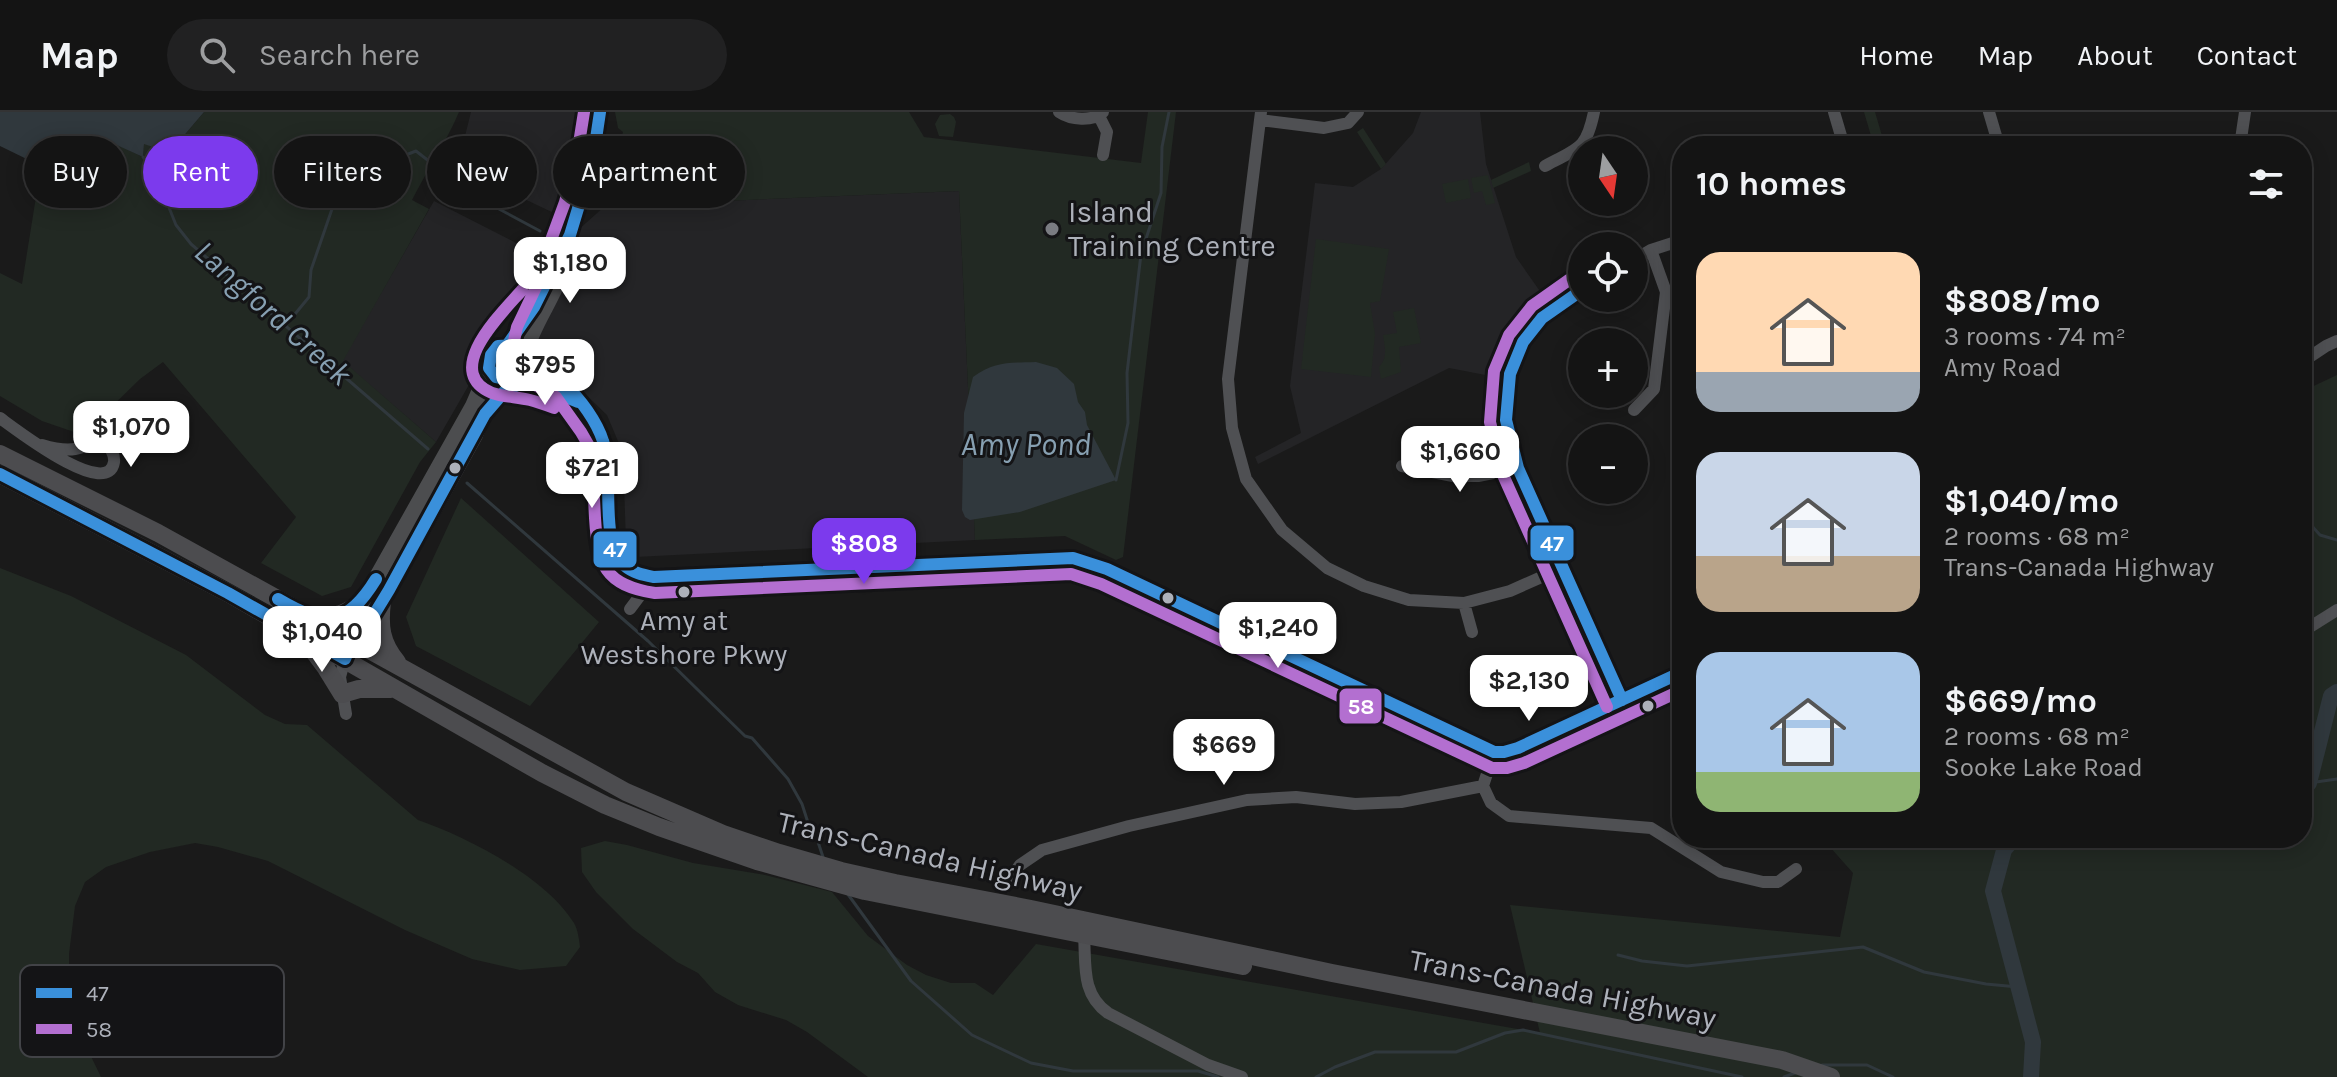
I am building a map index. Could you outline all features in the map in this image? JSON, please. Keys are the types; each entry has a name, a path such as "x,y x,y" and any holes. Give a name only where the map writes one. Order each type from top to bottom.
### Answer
{"highway":[{"name":"Trans-Canada Highway","path":"0,454 158,533 626,792 779,853 841,871 1358,978 1754,1054 1831,1077"},
{"name":"Trans-Canada Highway","path":"0,474 293,629 574,789 605,805 701,842 865,891 1617,1038 1798,1077"},
{"path":"310,616 337,617 373,601 387,651 399,664"},
{"path":"293,629 316,653 342,694 359,689 398,690"},
{"path":"345,659 367,663 493,728 524,736"},
{"path":"841,871 911,892 1073,926 1084,935"}],"main road":[{"path":"518,380 494,375 489,368 541,293 566,244 593,159 600,112"},
{"path":"345,659 355,625 373,601 485,414 485,408 494,394 518,380 523,371 532,333 565,264 566,244"},
{"path":"499,350 517,347 526,358"},
{"path":"373,601 499,350"}],"street":[{"path":"1059,112 1065,116 1088,119 1101,114 1107,132 1103,155"},
{"path":"1358,112 1348,123 1324,128 1260,116 1228,379 1232,428 1246,479 1282,530 1327,568 1364,586 1409,600 1464,603 1510,591 1562,568"},
{"path":"1545,166 1579,147 1589,135 1594,112"},
{"path":"1834,112 1841,136"},
{"path":"1989,112 1996,136"},
{"path":"2241,136 2245,112"},
{"path":"1648,252 1672,243"},
{"path":"1634,410 1654,389 1666,292 1651,250"},
{"path":"1568,300 1542,318 1523,342 1510,374 1506,420 1518,468 1622,700"},
{"path":"2312,355 2337,341"},
{"path":"526,358 567,385 595,423 604,440 608,458 611,539 615,554 628,569 654,577 1073,558 1107,569 1494,752 1518,748 1672,677"},
{"path":"518,380 578,402"},
{"path":"0,418 67,462 92,474 106,471 114,463 107,444 92,443 64,450 42,445"},
{"path":"1402,466 1453,476 1478,476 1518,468"},
{"path":"630,609 654,577"},
{"path":"1464,603 1472,632"},
{"path":"2312,626 2337,610"},
{"path":"345,659 340,677 346,714"},
{"path":"1494,752 1483,786 1491,803 1509,816 1651,828 1672,841"},
{"path":"1005,887 1020,865 1042,850 1129,826 1247,800 1296,797 1355,804 1401,802 1483,786"},
{"path":"1683,848 1721,872 1763,882 1778,882 1796,869"},
{"path":"1084,935 1087,982 1095,1004 1208,1065 1242,1077"}],"shaded area":[{"path":"204,112 459,112 447,136 427,136 427,173 412,200 429,209 343,361 436,442 420,462 351,587 322,596 261,563 296,517 163,362 140,379 95,423 74,432 42,421 0,396 0,273 22,284 34,208 127,208 127,149 143,157 143,208 258,208 258,136 184,136"},
{"path":"471,112 587,112 581,136 553,136 553,208 558,208 556,214 537,205 537,136 465,136"},
{"path":"615,112 909,112 924,137 1141,163 1148,112 1176,112 1123,557 1116,560 1065,536 975,540 959,191 745,200 745,136 622,136 623,132 618,128"},
{"path":"1421,112 1480,112 1486,164 1516,257 1544,297 1527,314 1513,335 1496,377 1449,368 1258,464 1255,457 1301,433 1290,386 1315,183 1353,187 1381,169 1413,133"},
{"path":"1864,112 1875,112 1882,136 1871,136"},
{"path":"950,114 954,117 953,137 939,136 935,124 940,115"},
{"path":"1363,128 1386,164 1381,169 1357,132"},
{"path":"1529,162 1531,171 1493,188 1491,180"},
{"path":"1488,175 1495,203 1486,205 1482,191 1474,193 1471,178"},
{"path":"1468,179 1471,198 1446,203 1442,184"},
{"path":"959,191 975,540 635,557 626,543 623,453 607,415 576,385 544,366 532,347 577,231 603,208 745,208 745,200"},
{"path":"430,208 448,208 538,254 496,331 476,354 470,383 436,442 342,361"},
{"path":"1316,239 1389,249 1380,301 1370,303 1375,334 1371,377 1301,369"},
{"path":"1414,308 1421,343 1399,347 1401,372 1381,379 1379,367 1385,352 1383,335 1397,333 1393,312"},
{"path":"2337,375 2337,1077 868,1077 786,1020 738,1005 715,992 698,973 677,962 633,929 596,892 582,872 581,848 605,841 832,892 868,936 907,965 951,983 975,983 993,995 1036,944 1540,1033 1510,905 1840,937 1853,873 1831,848 2312,848 2312,387"},
{"path":"461,498 599,622 530,706 416,646 406,617"},
{"path":"0,568 71,596 186,655 265,715 285,724 307,725 418,820 482,848 545,890 574,923 577,932 580,947 566,966 520,970 472,959 405,930 268,861 195,843 150,852 106,867 85,882 75,906 69,965 20,965 20,1057 91,1057 101,1077 0,1077"}],"water":[{"path":"0,112 204,112 184,136 143,136 143,157 127,150 127,136 24,136 24,158 0,146"},
{"name":"Amy Pond","path":"1036,362 1057,368 1074,384 1087,425 1116,480 1020,512 970,520 962,510 964,413 973,377 996,365"}],"waterway":[{"path":"1116,480 1128,423 1127,373 1141,254 1161,193 1162,147 1169,112"},
{"path":"286,325 309,297 311,270 342,180 416,151 471,194 540,231"},
{"name":"Langford Creek","path":"169,208 176,225 191,244 428,449"},
{"name":"Langford Creek","path":"467,483 648,641 745,736 752,738 788,779 802,804 823,857"},
{"path":"2312,526 2320,535 2337,540"},
{"path":"2312,771 2331,696 2337,692"},
{"path":"2312,783 2337,779"},
{"path":"2006,848 1993,891 2033,1042 2031,1077"},
{"name":"Langford Creek","path":"847,893 911,981 972,1035 1031,1063 1073,1071 1198,1071 1218,1077"},
{"path":"1618,955 1687,966 1863,947 1924,972 2018,987"},
{"name":"Langford Creek","path":"1316,1077 1375,1052 1456,1052 1505,1033 1523,1030 1742,1077"},
{"name":"Langford Creek","path":"1822,1065 1867,1065 1893,1077"},
{"name":"Langford Creek","path":"1784,1077 1795,1073"}],"transit line":[{"name":"58","path":"584,112 577,156 551,240 549,260 517,327 510,359 513,368 556,397 589,446 598,548 607,570 625,585 655,593 1071,574 1101,584 1492,768 1524,763 1672,695"},
{"name":"47","path":"508,344 534,307 570,235 593,159 600,112"},
{"name":"58","path":"1568,281 1532,306 1509,335 1494,371 1490,422 1503,475 1607,707"},
{"name":"58","path":"522,290 481,341 472,371 478,383 492,393 554,408"},
{"name":"47","path":"1568,300 1542,318 1523,342 1510,374 1506,420 1518,468 1622,700"},
{"name":"47","path":"578,402 537,385 496,377 489,368 491,355 498,346 517,349 539,369 565,385 587,411 600,434 606,455 609,524 617,555 625,566 654,577 1073,558 1107,569 1494,752 1518,748 1672,677"},
{"name":"47","path":"0,474 228,593 345,659 353,640 364,631 389,590 485,414 504,392 523,382"},
{"name":"47","path":"278,599 308,614 333,618 354,607 376,579"}],"place":[{"name":"Island Training Centre","path":"1052,229"},
{"name":"Amy at Westshore Pkwy","path":"684,592"}]}
